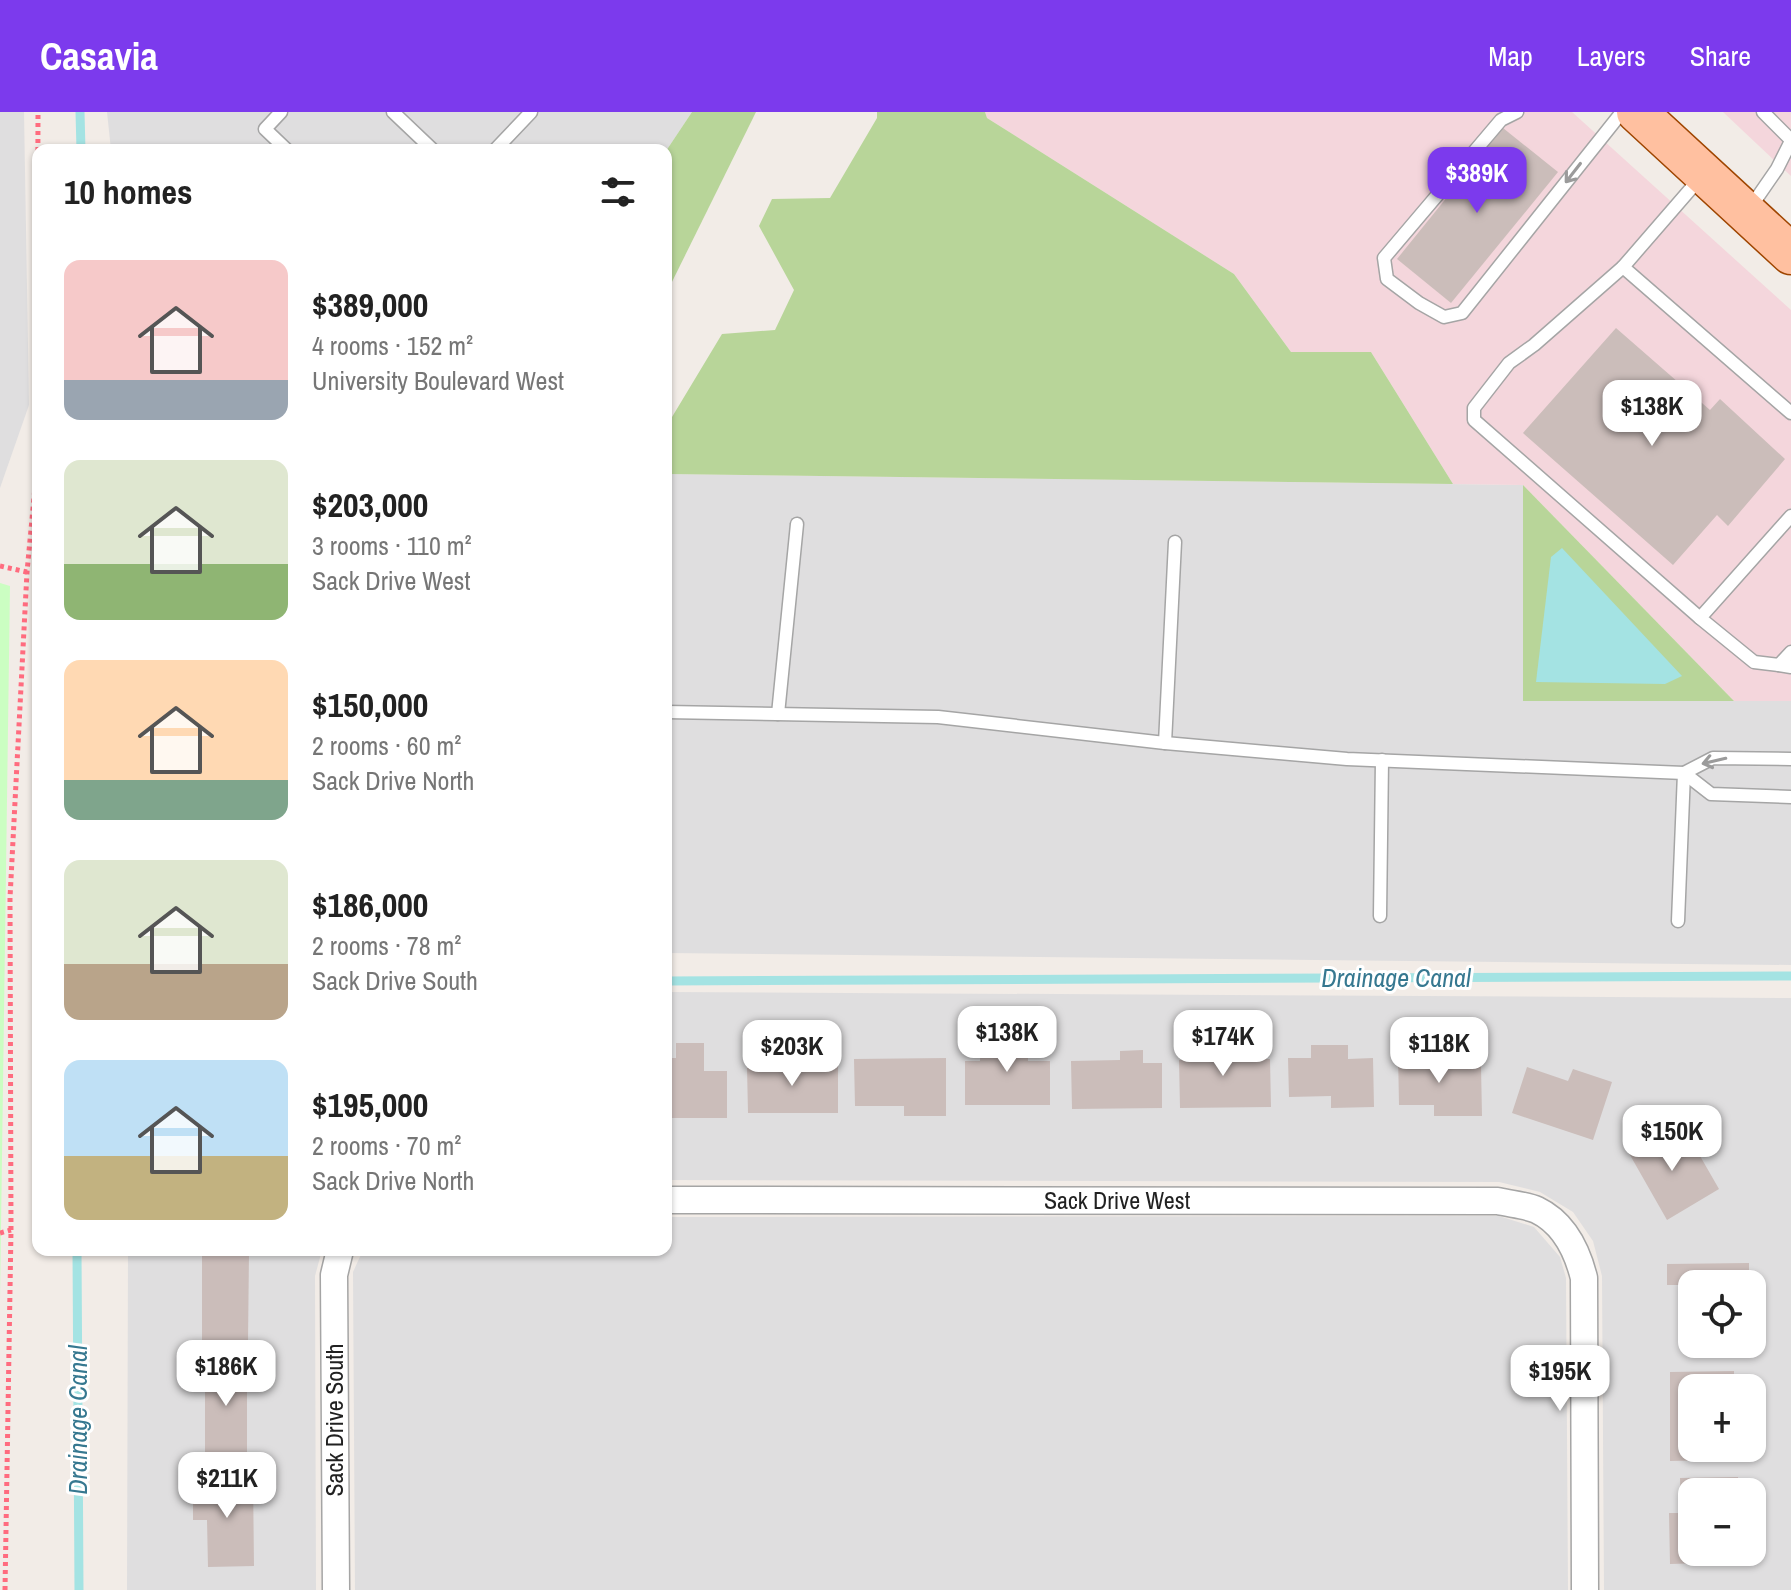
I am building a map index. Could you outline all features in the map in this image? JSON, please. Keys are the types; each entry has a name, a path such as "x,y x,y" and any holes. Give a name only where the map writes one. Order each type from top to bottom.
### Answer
{"main road":[{"path":"1637,112 1791,254"}],"street":[{"name":"Sack Drive West","path":"672,1200 1498,1201 1536,1210 1560,1227 1577,1251 1584,1278 1585,1590"},
{"name":"Sack Drive South","path":"336,1590 334,1275 339,1256"}],"lane":[{"path":"281,112 265,129 281,144"},
{"path":"393,112 427,144"},
{"path":"500,144 529,112"},
{"path":"1517,112 1498,116 1384,258 1387,279 1444,317 1462,313 1622,112"},
{"path":"1746,214 1777,169 1791,140 1763,112"},
{"path":"1703,174 1623,267 1509,363 1474,408 1474,420 1754,662 1785,666 1791,652"},
{"path":"1623,267 1791,413"},
{"path":"1700,618 1791,516"},
{"path":"778,714 797,524"},
{"path":"1165,743 1175,542"},
{"path":"672,712 938,717 1165,743 1382,760 1684,773 1713,758 1791,759"},
{"path":"1380,916 1382,760"},
{"path":"1684,773 1711,794 1791,797"},
{"path":"1678,921 1684,773"}],"path":[{"path":"38,112 38,144"},
{"path":"5,1590 11,1230 10,898 32,519"},
{"path":"0,566 27,572"},
{"path":"0,1233 11,1230"}],"shaded area":[{"path":"0,112 24,112 29,405 0,488"},
{"path":"107,112 692,112 671,144 110,144"},
{"path":"985,112 1572,112 1791,310 1791,701 1734,701 1523,485 1453,484 1371,352 1291,352 1234,274 987,118"},
{"path":"1723,112 1791,112 1791,176"},
{"path":"672,474 1523,485 1523,701 1791,701 1791,965 672,953"},
{"path":"672,992 1791,998 1791,1590 1604,1590 1602,1276 1593,1241 1573,1212 1540,1192 1499,1182 672,1180"},
{"path":"1499,1216 1534,1227 1560,1257 1566,1278 1568,1590 355,1590 353,1272 360,1256 672,1256 672,1217"},
{"path":"128,1256 320,1256 315,1276 316,1590 127,1590"}],"green space":[{"path":"692,112 756,112 672,282 672,144"},
{"path":"877,112 985,112 987,118 1234,274 1291,352 1371,352 1453,484 672,474 672,417 722,334 775,330 794,290 759,226 772,199 830,198 877,118"},
{"path":"1523,485 1734,701 1523,701"},
{"path":"0,583 10,586 0,1300"}],"water":[{"path":"1562,548 1682,676 1665,684 1536,682 1551,557"}],"building":[{"path":"1503,128 1558,172 1451,303 1397,259"},
{"path":"1616,328 1710,410 1720,399 1785,459 1728,526 1717,515 1673,565 1523,433"},
{"path":"1197,1034 1226,1034 1226,1059 1270,1059 1271,1107 1180,1108 1179,1060 1197,1059"},
{"path":"981,1035 1028,1035 1028,1061 1050,1061 1050,1105 965,1105 965,1061 980,1061"},
{"path":"676,1043 704,1043 704,1071 727,1071 727,1118 672,1118 672,1058 676,1058"},
{"path":"1311,1045 1348,1045 1348,1059 1373,1058 1374,1107 1331,1108 1331,1096 1289,1097 1288,1058 1311,1058"},
{"path":"1143,1050 1143,1063 1162,1063 1162,1108 1072,1109 1071,1061 1120,1060 1120,1051"},
{"path":"1441,1052 1441,1067 1481,1066 1482,1116 1434,1116 1434,1105 1399,1105 1398,1053"},
{"path":"791,1054 791,1067 838,1066 838,1113 748,1113 747,1068 770,1068 770,1055"},
{"path":"946,1058 946,1116 904,1116 904,1106 855,1106 854,1059"},
{"path":"1527,1067 1568,1081 1573,1069 1612,1082 1593,1140 1512,1113"},
{"path":"1660,1129 1674,1153 1692,1142 1719,1189 1667,1220 1626,1148"},
{"path":"202,1256 249,1256 248,1342 202,1342"},
{"path":"1749,1263 1749,1270 1678,1270 1678,1285 1667,1285 1667,1264"},
{"path":"205,1360 247,1360 247,1456 205,1456"},
{"path":"1734,1371 1734,1374 1678,1374 1678,1461 1670,1461 1670,1372"},
{"path":"253,1478 254,1566 208,1567 207,1520 193,1520 193,1479"},
{"path":"1669,1513 1678,1513 1678,1564 1670,1564"}],"waterway":[{"name":"Drainage Canal","path":"80,112 81,144"},
{"name":"Drainage Canal","path":"672,981 1791,976"},
{"name":"Drainage Canal","path":"77,1256 79,1590"}]}
